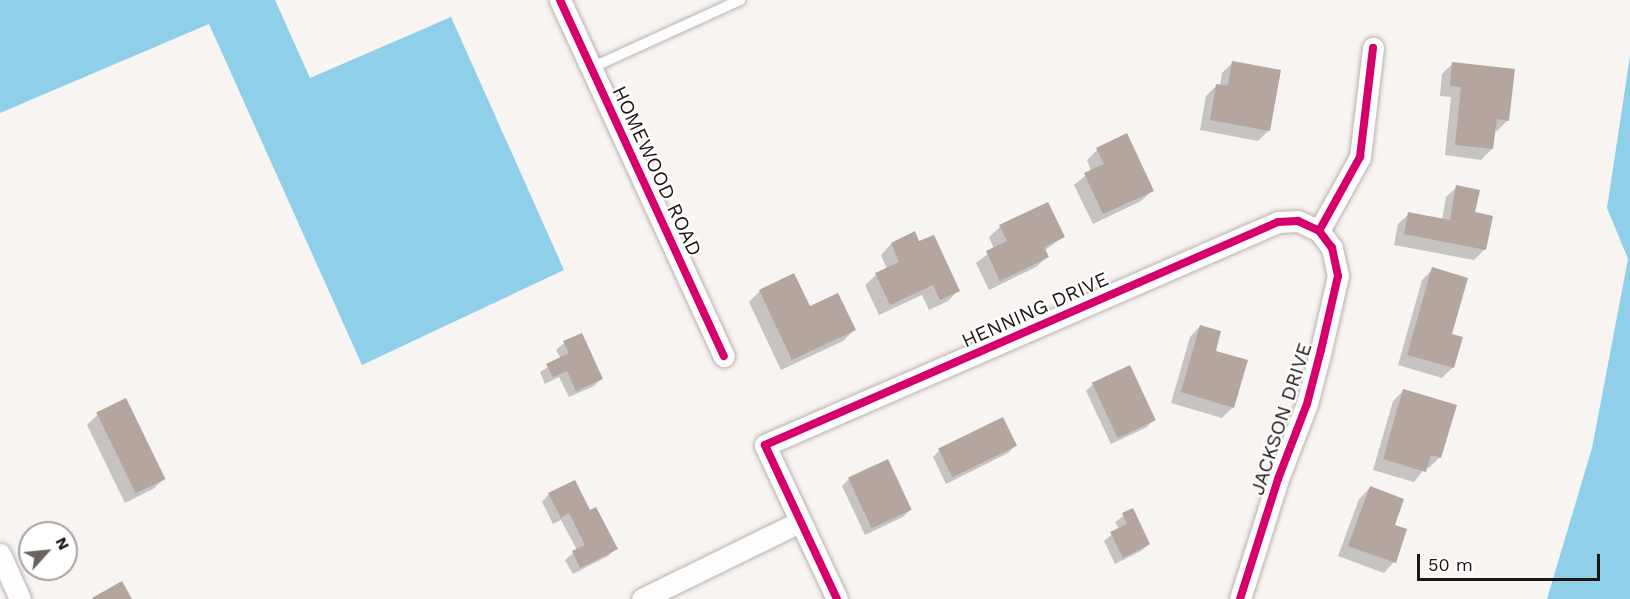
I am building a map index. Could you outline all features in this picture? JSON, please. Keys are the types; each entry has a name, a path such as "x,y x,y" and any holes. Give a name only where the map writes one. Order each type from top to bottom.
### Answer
{"street":[{"name":"HOMEWOOD ROAD","path":"560,0 724,356"},
{"path":"1319,231 1360,157 1373,48"},
{"name":"HENNING DRIVE","path":"800,522 765,446 1278,222 1298,221 1319,231"},
{"name":"JACKSON DRIVE","path":"1240,599 1278,479 1307,404 1338,276 1332,249 1319,231"},
{"path":"642,599 800,522 837,599"},
{"path":"0,554 4,576 20,599"}],"lane":[{"path":"591,68 740,0"}],"water":[{"path":"0,0 275,0 310,78 451,17 564,270 362,365 209,24 0,113"},
{"path":"1630,56 1630,599 1547,599 1592,448 1628,259 1607,208"}],"building":[{"path":"1232,61 1281,70 1270,131 1210,120 1216,84 1228,86"},
{"path":"1452,62 1515,69 1509,121 1497,119 1493,149 1455,145 1461,87 1450,86"},
{"path":"1127,133 1154,191 1103,214 1084,173 1104,164 1096,148"},
{"path":"1456,185 1480,190 1475,212 1493,216 1486,250 1404,234 1408,212 1450,220"},
{"path":"1048,202 1065,237 1044,247 1049,257 1000,281 986,251 1007,241 999,225"},
{"path":"915,231 919,241 934,235 960,291 940,300 933,285 890,305 875,273 899,262 891,243"},
{"path":"1432,267 1468,278 1452,334 1463,337 1454,368 1407,355"},
{"path":"794,273 810,306 838,293 856,330 792,360 759,290"},
{"path":"1200,325 1221,331 1216,351 1248,360 1234,408 1181,392"},
{"path":"582,333 603,379 576,391 567,371 553,377 546,364 569,353 563,341"},
{"path":"1130,365 1156,420 1118,438 1092,383"},
{"path":"1403,389 1457,405 1441,458 1431,455 1426,472 1383,459"},
{"path":"126,398 165,479 136,493 96,412"},
{"path":"1003,417 1017,446 952,477 938,449"},
{"path":"888,459 912,510 872,528 848,478"},
{"path":"575,480 590,510 596,507 618,549 580,568 572,551 585,545 569,513 561,518 548,493"},
{"path":"1370,486 1404,499 1395,525 1407,529 1396,563 1348,546"},
{"path":"1133,508 1150,544 1123,558 1110,532 1127,524 1122,513"},
{"path":"122,581 132,599 92,598"}],"cycle path":[{"path":"560,0 724,356"},
{"path":"1240,599 1278,479 1307,404 1321,350 1338,276 1332,248 1319,231 1360,157 1373,48"},
{"path":"837,599 765,445 1278,222 1298,221 1319,231"}]}
